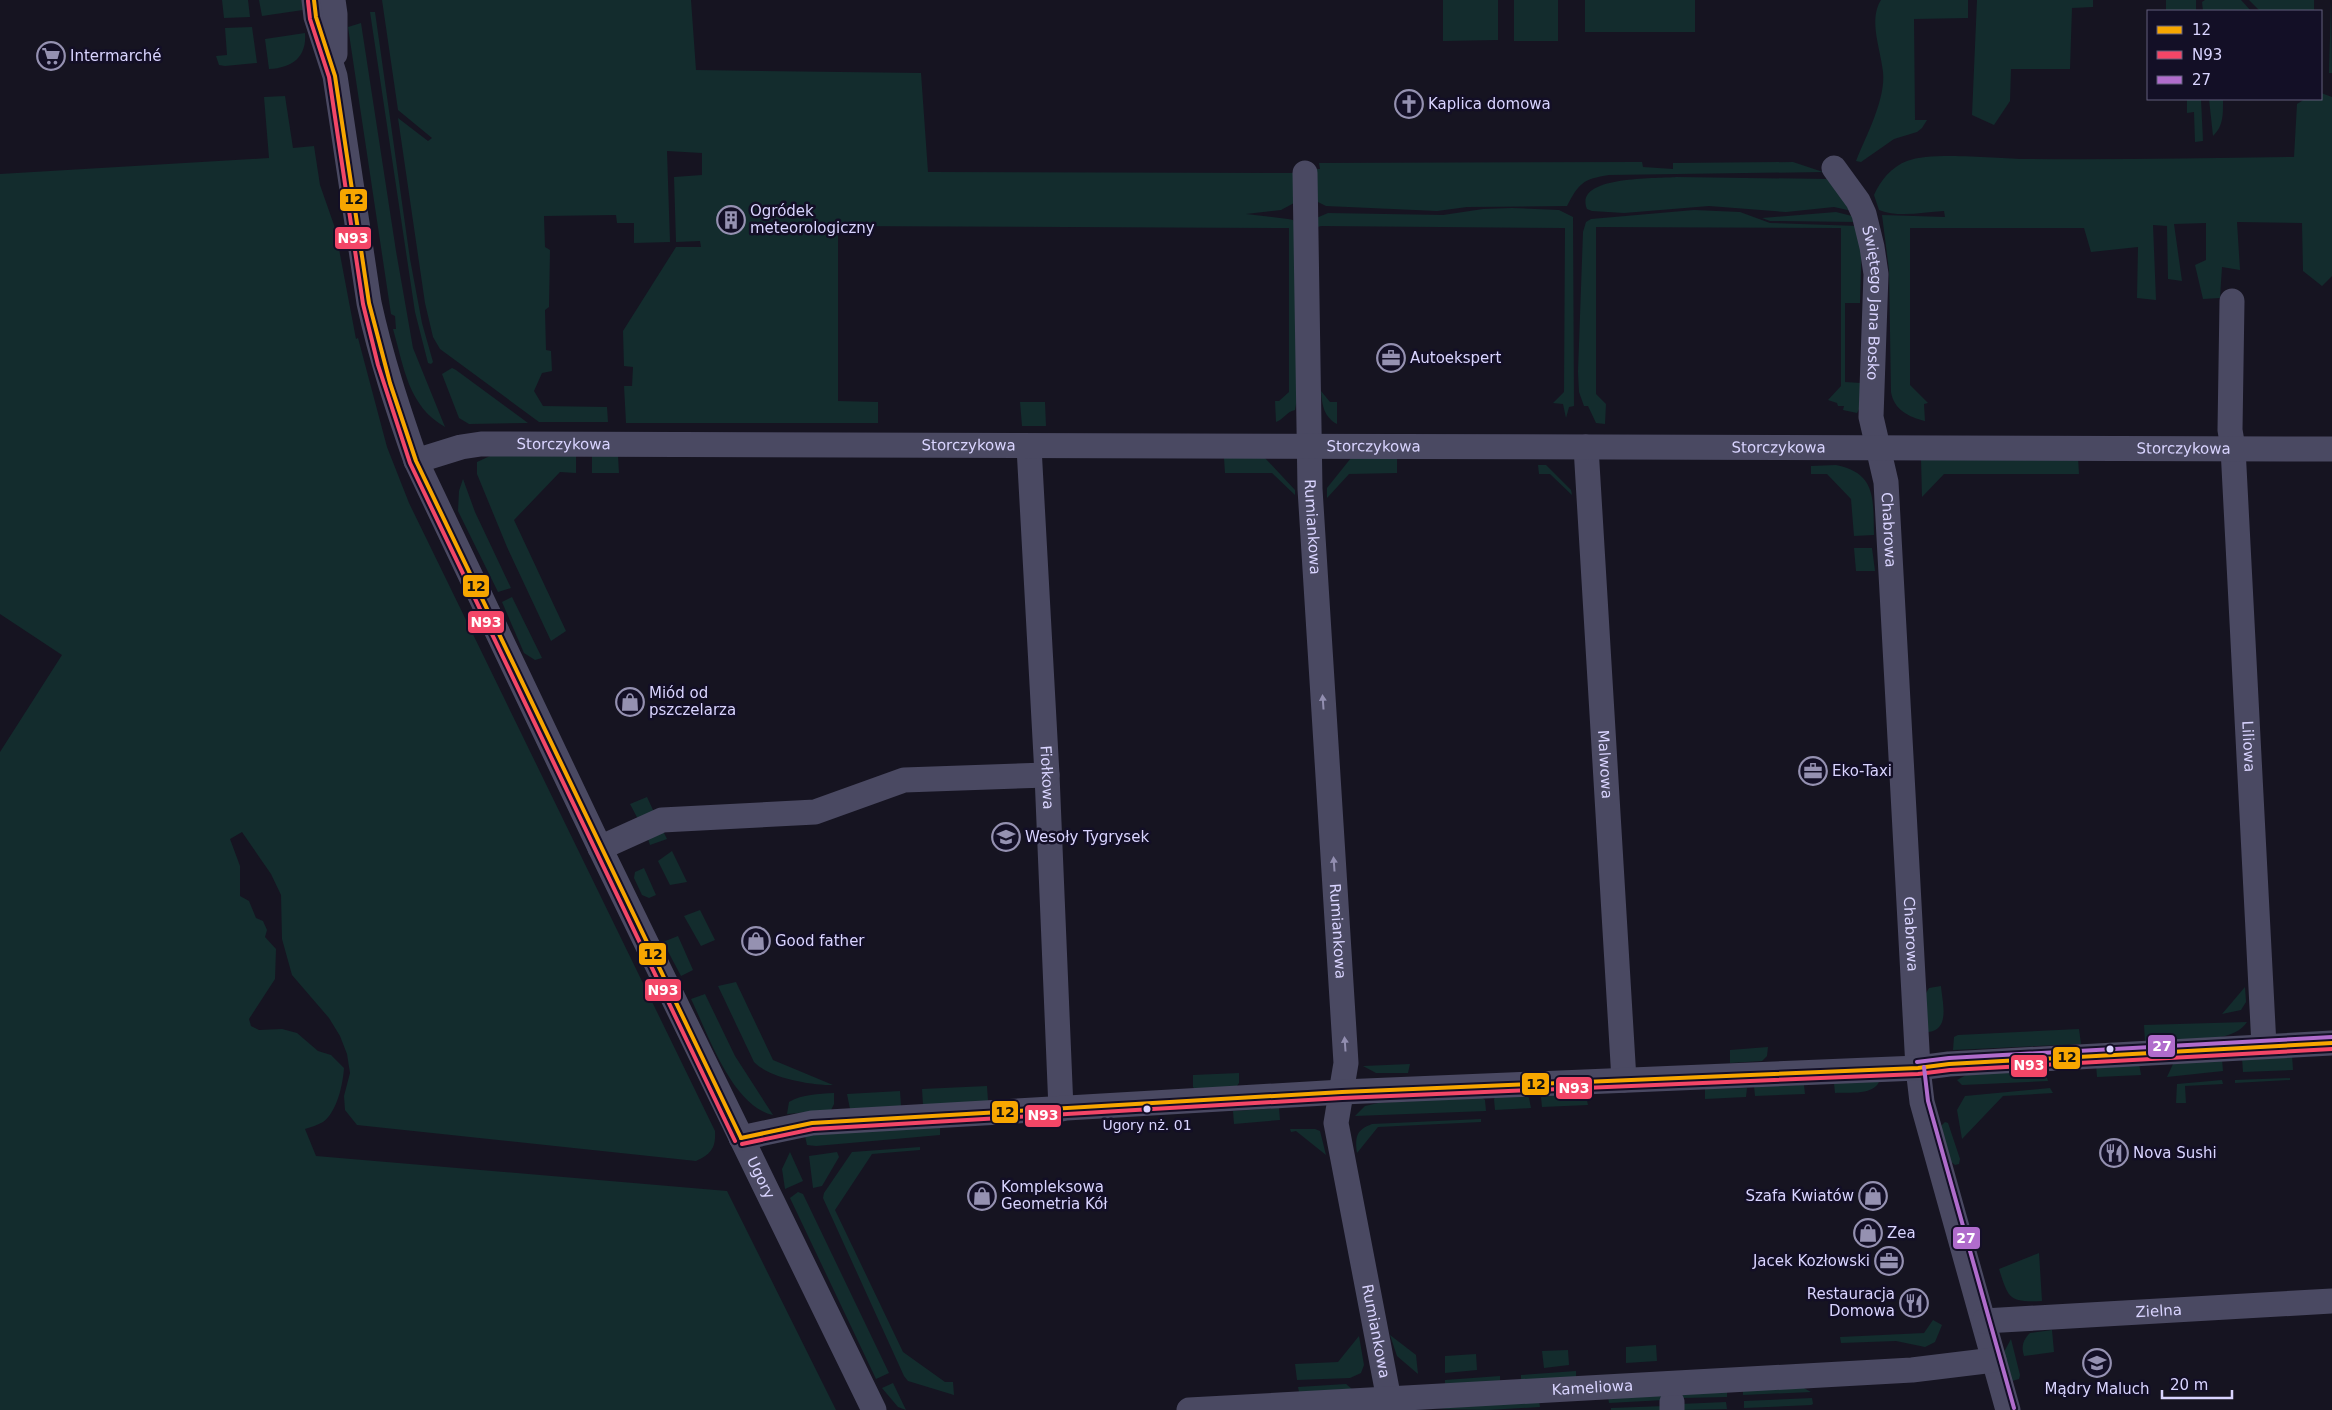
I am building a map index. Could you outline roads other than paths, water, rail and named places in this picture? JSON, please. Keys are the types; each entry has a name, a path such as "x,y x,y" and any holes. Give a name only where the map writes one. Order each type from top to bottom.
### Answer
{"street":[{"name":"Ugory","path":"314,0 316,17 334,76 373,321 394,399 416,461 600,848 874,1410"},
{"name":"Ugory","path":"333,0 335,14 334,76"},
{"name":"Świętego Jana Bosko","path":"1834,168 1858,201 1864,214 1872,248 1876,274 1871,417 1877,447"},
{"name":"Rumiankowa","path":"1305,173 1309,446 1346,1063 1336,1123 1390,1405"},
{"name":"Liliowa","path":"2232,302 2230,430 2233,448 2264,1046"},
{"name":"Storczykowa","path":"416,461 461,447 481,444 2332,449"},
{"name":"Fiołkowa","path":"1029,446 1047,775 1061,1109"},
{"name":"Malwowa","path":"1586,447 1624,1080"},
{"name":"Chabrowa","path":"1877,447 1886,482 1918,1068 1922,1102 2008,1410"},
{"path":"600,848 662,820 815,812 904,780 1047,775"},
{"path":"741,1138 812,1123 1342,1092 1918,1068 1949,1064 2332,1043"},
{"name":"Zielna","path":"1984,1321 2332,1301"},
{"name":"Kameliowa","path":"1189,1410 1390,1405 1912,1370 1994,1360"}],"place":[{"name":"Intermarché","path":"51,56"},
{"name":"Kaplica domowa","path":"1409,104"},
{"name":"Ogródek meteorologiczny","path":"731,220"},
{"name":"Autoekspert","path":"1391,358"},
{"name":"Miód od pszczelarza","path":"630,702"},
{"name":"Eko-Taxi","path":"1813,771"},
{"name":"Wesoły Tygrysek","path":"1006,837"},
{"name":"Good father","path":"756,941"},
{"name":"Ugory nż. 01","path":"1147,1109"},
{"name":"Nova Sushi","path":"2114,1153"},
{"name":"Kompleksowa Geometria Kół","path":"982,1196"},
{"name":"Szafa Kwiatów","path":"1873,1196"},
{"name":"Zea","path":"1868,1233"},
{"name":"Jacek Kozłowski","path":"1889,1261"},
{"name":"Restauracja Domowa","path":"1914,1303"},
{"name":"Mądry Maluch","path":"2097,1363"}]}
